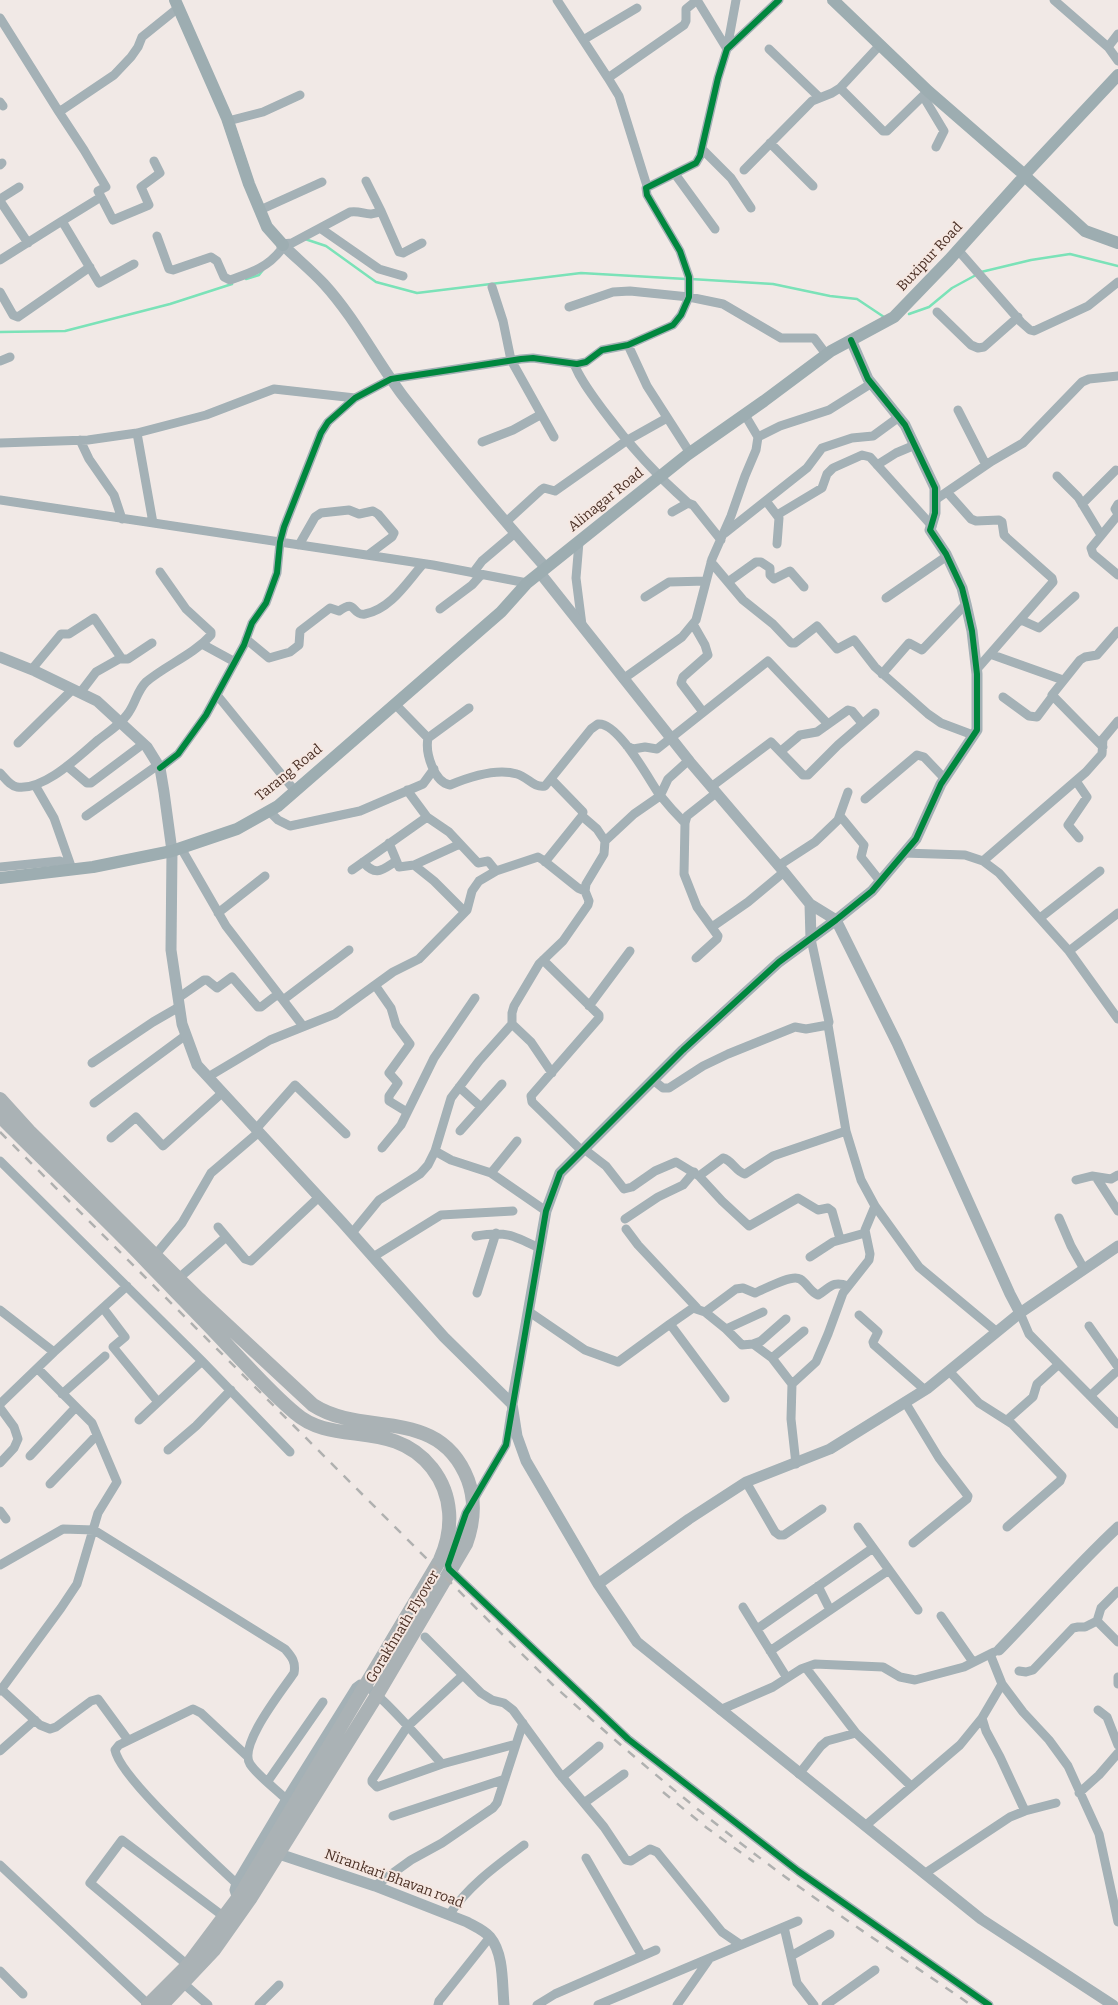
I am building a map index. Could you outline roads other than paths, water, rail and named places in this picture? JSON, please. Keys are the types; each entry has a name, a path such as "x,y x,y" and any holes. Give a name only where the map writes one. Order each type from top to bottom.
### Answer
{"main road":[{"path":"832,0 880,45 926,93 1024,176 1085,231 1118,243"},
{"path":"177,4 228,121 249,184 267,227 283,245"},
{"name":"Buxipur Road","path":"851,340 894,317 1118,75"},
{"name":"Alinagar Road","path":"395,704 501,612 543,570 658,478 826,354 851,340"},
{"name":"Tarang Road","path":"0,878 93,867 177,849 237,829 269,811 395,704"},
{"path":"0,1099 152,1259"},
{"path":"0,1116 152,1259"},
{"name":"Gorakhnath Flyover","path":"152,1259 179,1278 304,1397 320,1409 350,1418 414,1429 438,1442 451,1452 460,1463 470,1487 474,1510 471,1530 460,1556 377,1695 241,1894"},
{"name":"Gorakhnath Flyover","path":"152,1259 207,1324 265,1385 296,1414 306,1421 325,1428 375,1435 393,1440 421,1456 432,1468 446,1493 450,1517 448,1537 440,1560 241,1894"},
{"path":"162,2005 184,1983 191,1969 228,1920 241,1894"},
{"path":"148,2005 191,1969"}],"street":[{"path":"86,816 178,754 206,716 235,662 252,624 266,603 277,573 280,542 321,433 328,422 355,398 391,379 474,368 511,360 532,358 574,364 586,362 602,350 628,345 673,325 681,315 689,297 689,280 680,251 647,195 646,188 648,186 619,96 558,0"},
{"path":"608,78 684,24 686,21 686,9 697,0 727,49"},
{"path":"648,186 696,163 702,149 718,78 727,49 736,0"},
{"path":"727,49 778,0"},
{"path":"1054,0 1108,47 1118,61"},
{"path":"59,112 114,75 134,52 142,37 177,4"},
{"path":"583,40 638,8"},
{"path":"0,18 106,187 98,191 113,220 149,205 142,187 160,173 154,161"},
{"path":"1108,47 1118,34"},
{"path":"744,170 812,101 840,88 880,45"},
{"path":"769,49 820,98"},
{"path":"840,88 883,131 887,131 926,93 944,131 936,147"},
{"path":"228,121 263,112 300,95"},
{"path":"770,143 813,186"},
{"path":"702,149 731,178 752,208"},
{"path":"675,174 715,229"},
{"path":"366,181 399,252 403,253 422,243"},
{"path":"260,210 322,182"},
{"path":"19,187 0,200 28,242"},
{"path":"0,260 101,197"},
{"path":"157,236 169,269 173,270 211,257 217,261 224,277 230,280 268,264 281,250 283,245 350,212 371,215 381,211"},
{"path":"62,221 97,281 102,283 134,264"},
{"path":"320,228 379,269 403,276"},
{"path":"283,245 324,284 391,379 448,454 515,533 623,679 688,760 810,904 836,920 897,1043 1029,1334 1118,1424"},
{"path":"958,250 1030,330 1034,331 1088,306 1118,282"},
{"path":"0,292 12,315 18,317 90,267"},
{"path":"492,287 503,321 511,360 554,437"},
{"path":"569,306 613,292 630,291 689,297 723,304 781,338 814,338 826,354"},
{"path":"937,312 971,345 978,348 984,347 1018,317"},
{"path":"851,340 872,383 905,425 935,488 935,513 930,530 947,556 962,588 966,604 977,669 977,730 944,778 916,839 872,891 779,962 683,1050 560,1173 546,1211 506,1445 466,1513 448,1565 449,1569 628,1739 798,1871 990,2005"},
{"path":"628,345 642,377 690,453"},
{"path":"0,361 10,358"},
{"path":"574,364 582,381 626,441 658,478 688,504 693,505 722,537"},
{"path":"935,500 986,465 1017,448 1030,437 1082,382 1088,379 1118,375"},
{"path":"758,437 780,426 829,410 872,383"},
{"path":"0,443 80,440 137,432 206,415 274,389 355,398"},
{"path":"958,410 986,465"},
{"path":"482,442 513,430 540,415"},
{"path":"623,679 682,637 693,624 711,562 756,450 758,437 745,415"},
{"path":"722,537 807,468 822,448 852,438 874,436 899,417"},
{"path":"506,522 544,488 555,491 626,441 667,418"},
{"path":"137,432 153,523"},
{"path":"80,440 89,459 114,495 122,518"},
{"path":"877,465 896,453 915,445"},
{"path":"777,515 822,488 826,474 833,468 862,455 870,457 932,526"},
{"path":"1082,504 1116,470"},
{"path":"1057,476 1082,504 1101,535"},
{"path":"947,492 971,519 976,521 999,520 1002,522 1003,531 1007,538 1052,578 1054,582 977,669"},
{"path":"0,500 368,555 528,583"},
{"path":"766,501 777,515 777,544"},
{"path":"672,512 688,504"},
{"path":"1118,504 1115,509 1118,514 1092,544 1091,551 1118,575"},
{"path":"299,545 315,518 321,513 349,510 359,514 373,511 378,514 394,533 368,555"},
{"path":"440,609 472,585 482,561 515,533"},
{"path":"579,542 576,578 582,625"},
{"path":"886,598 947,556"},
{"path":"711,562 743,600 773,624 791,642 796,643 817,626 837,649 851,641 856,641 870,662 882,674 934,718 973,735"},
{"path":"728,582 756,562 761,562 770,568 770,575 774,580 790,571 804,587"},
{"path":"246,639 269,658 290,652 299,645 300,631 330,608 339,611 346,605 350,605 358,612 364,614 386,606 423,564"},
{"path":"0,773 18,788 35,785 67,766 120,722 129,712 137,694 146,682 202,644 211,635 186,609 160,572"},
{"path":"645,597 669,582 706,581"},
{"path":"1021,620 1038,628 1075,596"},
{"path":"882,674 909,643 922,650 966,604"},
{"path":"32,669 61,634 69,634 94,618 122,659"},
{"path":"693,624 705,645 708,655 683,677 681,682 703,712"},
{"path":"1003,696 1029,716 1037,717 1052,698 1052,692 1084,657 1097,655 1118,631"},
{"path":"18,743 96,672 116,660 128,659 152,643"},
{"path":"202,644 235,662"},
{"path":"990,654 1063,680"},
{"path":"0,657 32,669 97,701 143,744 159,767 177,849 170,950 182,1024 197,1065 320,1197 444,1337 512,1404 517,1436 526,1461 598,1584 637,1642 981,1919 1113,2005"},
{"path":"627,746 633,749 645,747 656,749 768,661 828,724"},
{"path":"218,695 295,790"},
{"path":"1052,698 1103,747"},
{"path":"395,704 428,738 427,753 434,769 441,780 450,785 462,780 505,772 519,774 535,786 545,786 591,729 602,723 609,727 627,746 660,796 684,823"},
{"path":"428,738 469,708"},
{"path":"781,751 803,733 817,732 850,709 862,724"},
{"path":"696,958 718,936 697,907 684,874 684,823 688,816 768,742 771,742 806,776 875,713"},
{"path":"983,861 1076,781 1102,754 1103,739 1118,720"},
{"path":"67,766 84,781 91,784 143,744"},
{"path":"865,799 918,755 924,757 944,778"},
{"path":"605,841 634,814 660,796 668,778 688,760"},
{"path":"269,811 278,820 290,826 360,811 422,784 434,769"},
{"path":"352,1233 379,1200 420,1174 428,1165 435,1151 447,1114 448,1103 479,1061 512,1024 514,1006 535,970 563,940 588,906 589,901 585,891 586,884 604,854 605,841 597,829 582,816 581,809 551,779"},
{"path":"1076,781 1087,797 1068,825 1079,838"},
{"path":"35,785 54,818 66,870"},
{"path":"407,790 427,817 448,832 478,863 488,861 496,871"},
{"path":"712,927 748,902 781,869 816,842 841,817 848,792"},
{"path":"545,862 582,816"},
{"path":"352,870 427,817"},
{"path":"841,817 864,846 861,857 880,881"},
{"path":"389,843 398,865 402,867 414,865 460,844"},
{"path":"177,849 218,913 303,1026"},
{"path":"904,853 965,855 983,861 999,873 1069,950 1118,1019"},
{"path":"208,1077 270,1040 336,1014 393,972 424,955 465,912 472,892 479,881 496,871 532,858 538,858 578,888 585,891"},
{"path":"0,867 60,861 66,870"},
{"path":"364,862 370,870 374,871 382,870 396,861"},
{"path":"414,865 465,912"},
{"path":"1040,918 1100,871"},
{"path":"218,913 265,876"},
{"path":"810,904 811,939 829,1022 846,1131 861,1180 875,1206 919,1267 997,1332"},
{"path":"1069,950 1118,913"},
{"path":"92,1063 153,1022 204,980 207,980 216,988 232,977 258,1007 261,1007 280,997 349,950"},
{"path":"589,1006 630,951"},
{"path":"543,960 598,1014 598,1021 531,1096 530,1100 583,1150 606,1166 624,1189 632,1187 655,1171 676,1162 696,1174 749,1226 798,1198 818,1210 830,1208 840,1239"},
{"path":"375,985 391,1008 395,1023 410,1044 389,1073 398,1083 389,1096 389,1101 407,1112"},
{"path":"382,1148 401,1125 434,1058 475,998"},
{"path":"512,1024 531,1042 552,1072"},
{"path":"653,1080 662,1088 669,1088 704,1066 728,1054 798,1026 806,1029 828,1025"},
{"path":"94,1103 186,1035"},
{"path":"460,1131 502,1084"},
{"path":"152,1259 182,1224 211,1173 258,1130 295,1085 346,1134"},
{"path":"459,1086 481,1106"},
{"path":"112,1138 136,1117 160,1146 165,1145 222,1093"},
{"path":"625,1219 723,1158 727,1159 741,1173 745,1174 776,1154 846,1131"},
{"path":"491,1173 517,1140"},
{"path":"435,1151 451,1160 491,1173 546,1211"},
{"path":"0,1161 231,1390 290,1452"},
{"path":"1076,1180 1088,1176 1111,1179 1118,1175"},
{"path":"1096,1177 1118,1211"},
{"path":"218,1226 245,1259 251,1262 320,1197"},
{"path":"792,1384 816,1362 835,1318 841,1298 870,1256 865,1233 875,1206"},
{"path":"373,1257 441,1215 513,1211"},
{"path":"1059,1218 1067,1239 1084,1269"},
{"path":"626,1229 638,1245 701,1310 726,1329 742,1345 760,1341 786,1319"},
{"path":"476,1236 496,1233 513,1235 539,1248"},
{"path":"477,1293 496,1233"},
{"path":"810,1257 840,1239 865,1233"},
{"path":"179,1278 226,1237"},
{"path":"598,1584 689,1519 746,1482 830,1450 925,1390 1020,1313 1118,1246"},
{"path":"528,1312 585,1350 618,1362 687,1311 701,1310 736,1290 743,1288 755,1293 793,1278 801,1280 812,1292 818,1295 833,1284 848,1286"},
{"path":"0,1404 127,1286"},
{"path":"103,1308 125,1337 113,1347 158,1402"},
{"path":"0,1310 54,1352"},
{"path":"726,1329 763,1312"},
{"path":"859,1315 878,1332 873,1342 874,1345 925,1390"},
{"path":"670,1324 726,1398"},
{"path":"1089,1326 1118,1368 1090,1396"},
{"path":"772,1358 804,1331"},
{"path":"753,1344 772,1358 792,1384 791,1419 796,1464"},
{"path":"62,1394 104,1356"},
{"path":"139,1420 202,1361"},
{"path":"1007,1420 1033,1397 1037,1384 1058,1364"},
{"path":"38,1369 92,1423 106,1459 117,1478 117,1482 100,1508 77,1584 1,1690 45,1728 56,1727 91,1700 98,1699 128,1740"},
{"path":"948,1371 980,1403 1007,1420 1062,1476 1060,1481 1007,1527"},
{"path":"168,1450 196,1426 231,1390"},
{"path":"905,1402 939,1458 968,1496 967,1499 913,1543"},
{"path":"30,1456 76,1407"},
{"path":"0,1408 14,1427 18,1439 14,1448 0,1463"},
{"path":"50,1484 97,1435"},
{"path":"746,1482 775,1532 779,1535 784,1535 822,1509"},
{"path":"0,1511 6,1519"},
{"path":"720,1710 773,1687 815,1664 883,1667 900,1677 915,1680 964,1667 994,1652 1042,1606 1070,1574 1118,1526"},
{"path":"858,1527 918,1610"},
{"path":"0,1565 62,1529 94,1530 285,1649 292,1657 295,1666 294,1674 252,1736 247,1752 250,1764 286,1800"},
{"path":"756,1629 873,1548"},
{"path":"770,1650 888,1570"},
{"path":"818,1586 830,1610"},
{"path":"1019,1671 1033,1670 1073,1628 1078,1626 1083,1628 1097,1621 1101,1608 1118,1591"},
{"path":"743,1607 787,1678"},
{"path":"941,1616 973,1662"},
{"path":"1097,1621 1118,1642"},
{"path":"425,1637 486,1697 509,1706 562,1777 604,1828 626,1860 631,1861 650,1849 656,1852 722,1932 741,1945"},
{"path":"994,1652 1002,1684 1023,1712 1049,1740 1068,1766 1079,1793 1100,1834 1115,1891 1118,1922"},
{"path":"806,1668 856,1733 911,1786"},
{"path":"463,1675 407,1726 372,1780 373,1785 377,1787 442,1764 516,1744"},
{"path":"1118,1677 1118,1684"},
{"path":"248,1757 201,1713 193,1709 119,1744 115,1750 117,1757 133,1781 241,1894 286,1800 360,1684 364,1684 380,1698 442,1764"},
{"path":"864,1826 960,1745 982,1718 1002,1684"},
{"path":"268,1781 323,1702"},
{"path":"1098,1710 1115,1727 1118,1744"},
{"path":"982,1718 986,1731 1025,1811"},
{"path":"0,1752 35,1720"},
{"path":"375,1886 411,1860 442,1843 489,1812 497,1803 523,1723"},
{"path":"799,1774 827,1741 856,1733"},
{"path":"562,1777 599,1746"},
{"path":"1079,1793 1105,1769 1118,1753"},
{"path":"584,1803 624,1774"},
{"path":"393,1816 505,1779"},
{"path":"924,1874 1010,1817 1025,1811 1056,1804"},
{"path":"191,1969 90,1883 122,1840 228,1920"},
{"path":"448,1915 459,1899 477,1881 524,1845"},
{"name":"Nirankari Bhavan road","path":"241,1894 242,1901 248,1898 274,1857 279,1854 375,1886 467,1922 490,1937"},
{"path":"586,1858 642,1956"},
{"path":"0,1879 4,1869 148,2005"},
{"path":"598,2005 798,1921"},
{"path":"784,1927 797,1983 814,2005"},
{"path":"791,1956 830,1934"},
{"path":"438,2005 490,1937 499,1956 504,2005"},
{"path":"537,2005 554,1994 656,1950"},
{"path":"677,2005 710,1958"},
{"path":"826,2005 875,1970"},
{"path":"0,1971 23,1994"},
{"path":"184,1983 208,2005"},
{"path":"259,2005 279,1985"}],"waterway":[{"path":"305,239 326,246 376,282 417,293 581,273 686,279"},
{"path":"981,272 1031,260 1070,254 1118,266"},
{"path":"246,279 259,275 263,270"},
{"path":"909,314 929,307 952,288 976,275"},
{"path":"691,279 773,284 830,296 857,299 884,317"},
{"path":"0,332 65,331 170,304 232,284"}],"railway":[{"path":"0,1132 553,1685 666,1783 784,1876 971,2005"},
{"path":"663,1792 707,1828 754,1862"}]}
